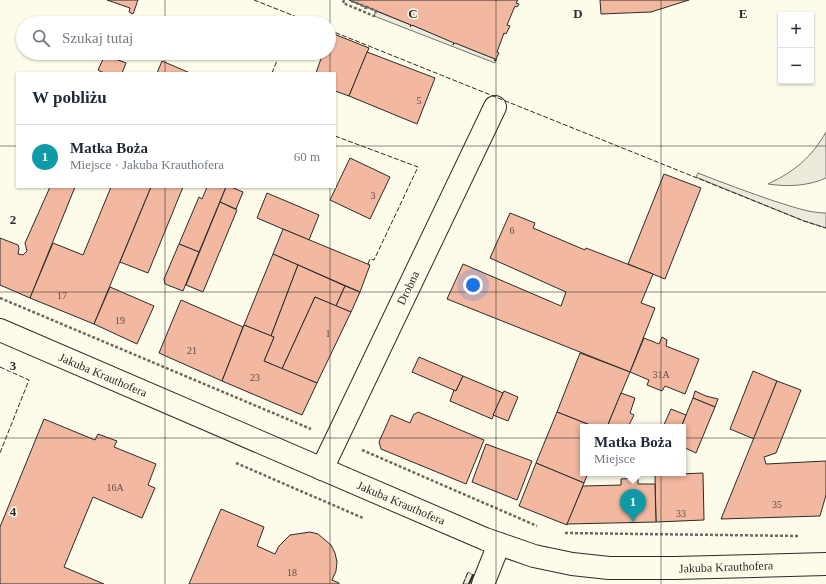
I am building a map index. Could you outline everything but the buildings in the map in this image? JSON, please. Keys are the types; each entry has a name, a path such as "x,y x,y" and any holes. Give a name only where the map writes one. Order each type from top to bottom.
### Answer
{"street":[{"name":"Drobna","path":"322,468 495,107"},
{"name":"Jakuba Krauthofera","path":"0,330 499,544 534,556 572,564 609,568 675,568 826,564"},
{"path":"483,584 499,544"}],"path":[{"path":"344,0 343,3 374,16 376,11 367,7 365,9 366,7 349,0"},
{"path":"0,298 336,439 538,527"},
{"path":"561,533 803,536"}],"shaded area":[{"path":"376,11 411,25 410,27 412,25 495,59 494,61 497,59 495,63 374,16"},
{"path":"826,132 826,178 812,183 798,185 768,184 802,163"},
{"path":"698,173 793,207 806,211 826,213 826,228 804,221 696,177"},
{"path":"468,572 473,575 469,584 463,584"}],"fence":[{"path":"254,0 294,16"},
{"path":"336,33 804,221 826,228"},
{"path":"272,72 277,60"},
{"path":"336,136 418,167 374,260 370,259 368,264"},
{"path":"0,367 29,380 0,453"},
{"path":"463,584 468,572"}],"wall":[{"path":"469,584 473,575"}],"place":[{"name":"Matka Boża","path":"633,522"}]}
